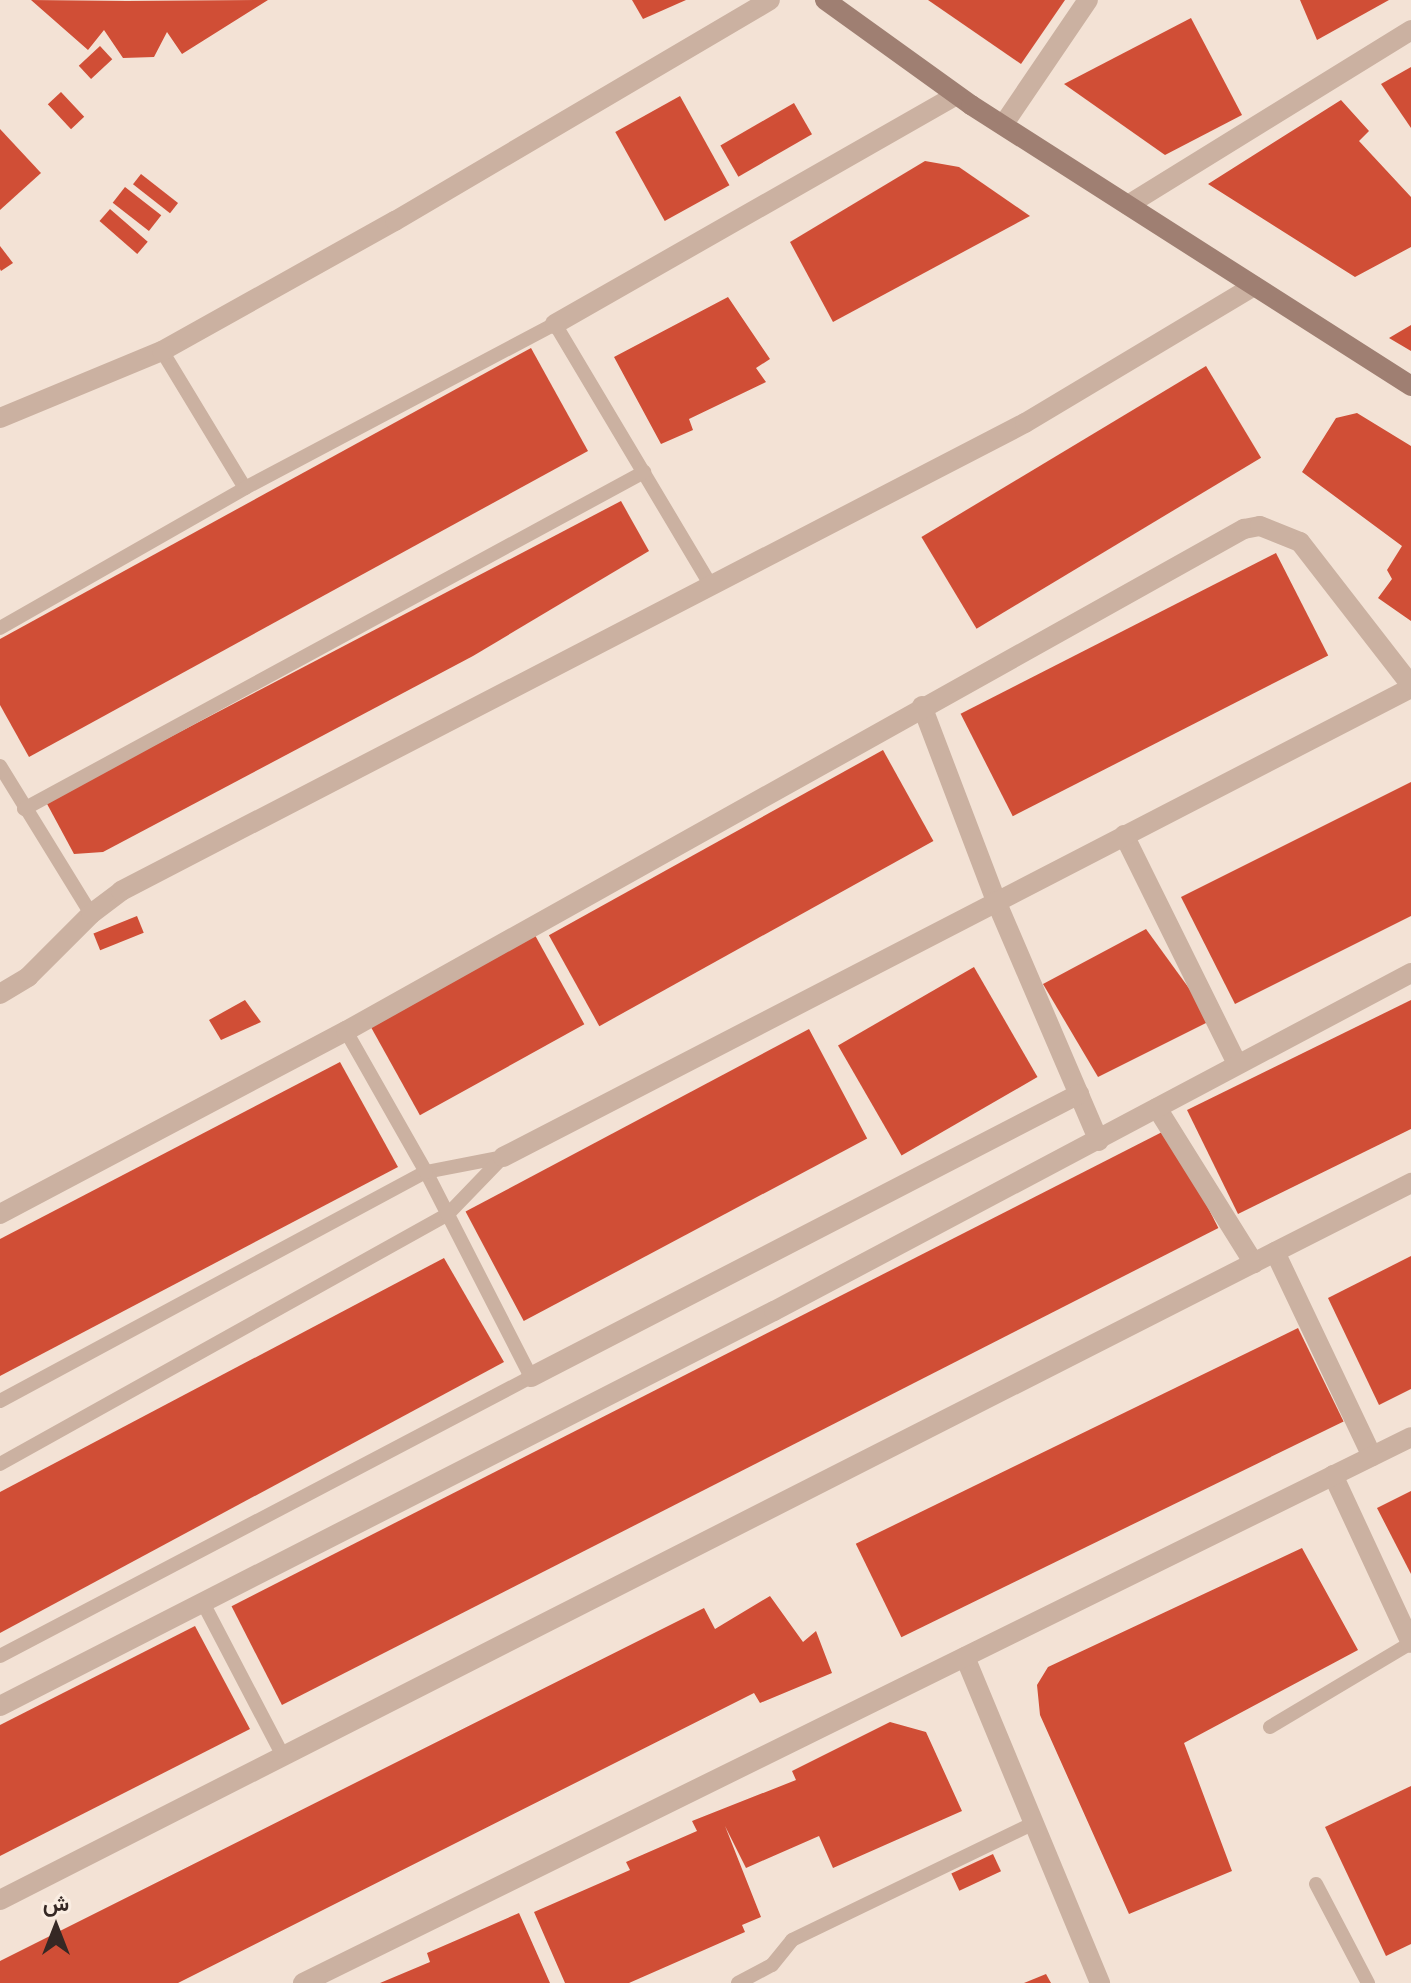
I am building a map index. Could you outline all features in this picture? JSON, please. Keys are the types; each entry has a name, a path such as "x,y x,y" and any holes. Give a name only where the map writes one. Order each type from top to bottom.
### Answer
{"street":[{"path":"0,418 162,351 395,221 770,0"},
{"path":"1003,125 1088,0"},
{"path":"837,4 956,95 1411,386"},
{"path":"1128,205 1411,30"},
{"path":"555,324 956,95"},
{"path":"0,994 28,977 91,914 190,854 1025,423 1254,286"},
{"path":"0,1214 346,1031 922,706 1244,529 1260,526 1300,542 1411,687 503,1157"},
{"path":"922,706 996,901 1099,1141"},
{"path":"1124,835 1237,1064"},
{"path":"0,1706 1099,1141 1411,973"},
{"path":"531,1377 1079,1094"},
{"path":"1157,1108 1254,1263"},
{"path":"0,1900 1411,1183"},
{"path":"1275,1252 1372,1456"},
{"path":"303,1983 1411,1437"},
{"path":"1333,1475 1411,1643"},
{"path":"965,1657 1100,1983"}],"lane":[{"path":"0,628 245,488 555,324 712,587"},
{"path":"162,351 245,488"},
{"path":"24,809 644,472"},
{"path":"0,766 91,914"},
{"path":"0,1656 531,1377 426,1172 346,1031"},
{"path":"0,1401 426,1172 503,1157"},
{"path":"0,1464 448,1214 503,1157"},
{"path":"202,1601 283,1756"},
{"path":"1270,1727 1411,1643"},
{"path":"738,1983 772,1965 792,1940 1034,1823"},
{"path":"1316,1884 1368,1983"}],"building":[{"path":"31,0 268,0 182,54 167,32 154,57 123,58 104,30 88,50"},
{"path":"632,0 686,0 643,19"},
{"path":"928,0 1065,0 1021,64"},
{"path":"1300,0 1389,0 1317,40"},
{"path":"1191,18 1242,115 1165,155 1064,84"},
{"path":"100,46 112,59 91,79 79,66"},
{"path":"1411,67 1411,128 1381,84"},
{"path":"61,92 84,117 71,129 48,104"},
{"path":"680,96 729,185 665,221 615,132"},
{"path":"1341,100 1369,131 1359,141 1411,197 1411,247 1355,277 1208,184"},
{"path":"794,103 812,134 738,177 720,146"},
{"path":"0,129 41,173 0,210"},
{"path":"925,161 959,167 1030,216 833,322 790,242"},
{"path":"141,174 178,203 170,213 133,184"},
{"path":"125,187 161,215 149,231 113,203"},
{"path":"110,209 148,242 137,254 100,221"},
{"path":"0,246 13,263 1,271 0,269"},
{"path":"728,297 770,359 756,368 766,382 689,419 693,430 661,444 614,357"},
{"path":"1411,325 1411,351 1389,338"},
{"path":"531,348 588,451 29,757 0,705 0,639"},
{"path":"1206,366 1261,458 977,629 921,537"},
{"path":"1357,413 1411,446 1411,621 1378,598 1392,579 1387,570 1402,546 1302,472 1336,418"},
{"path":"621,501 649,551 473,656 103,852 74,854 46,802"},
{"path":"1276,553 1328,655 1013,816 961,714"},
{"path":"883,750 933,841 599,1026 549,935"},
{"path":"1411,782 1411,916 1235,1004 1181,897"},
{"path":"137,916 144,933 100,950 93,934"},
{"path":"531,928 584,1024 420,1115 367,1019"},
{"path":"1146,929 1212,1020 1098,1077 1043,984"},
{"path":"974,967 1038,1077 902,1155 838,1046"},
{"path":"245,1000 261,1022 221,1040 209,1020"},
{"path":"1411,1000 1411,1129 1238,1214 1187,1110"},
{"path":"809,1029 867,1138 524,1321 466,1212"},
{"path":"340,1062 398,1167 0,1376 0,1239"},
{"path":"1168,1129 1218,1228 282,1705 232,1606"},
{"path":"1411,1256 1411,1389 1379,1405 1328,1298"},
{"path":"444,1258 504,1362 0,1633 0,1492"},
{"path":"1298,1328 1344,1421 901,1637 856,1544"},
{"path":"1411,1491 1411,1574 1377,1508"},
{"path":"1302,1548 1358,1650 1184,1743 1232,1871 1129,1914 1040,1715 1037,1685 1048,1667"},
{"path":"770,1596 803,1642 816,1631 832,1673 760,1703 754,1693 178,1983 0,1983 0,1961 704,1608 715,1629"},
{"path":"195,1626 250,1729 0,1856 0,1725"},
{"path":"890,1722 926,1732 962,1811 833,1868 819,1836 746,1868 725,1826 761,1917 742,1925 745,1932 629,1983 565,1983 534,1912 630,1870 626,1862 697,1831 692,1821 796,1780 792,1771"},
{"path":"1411,1786 1411,1944 1386,1956 1325,1827"},
{"path":"993,1854 1001,1871 959,1891 951,1873"},
{"path":"519,1913 550,1983 380,1983 430,1962 427,1953"},
{"path":"1046,1974 1051,1983 1024,1983"}]}
